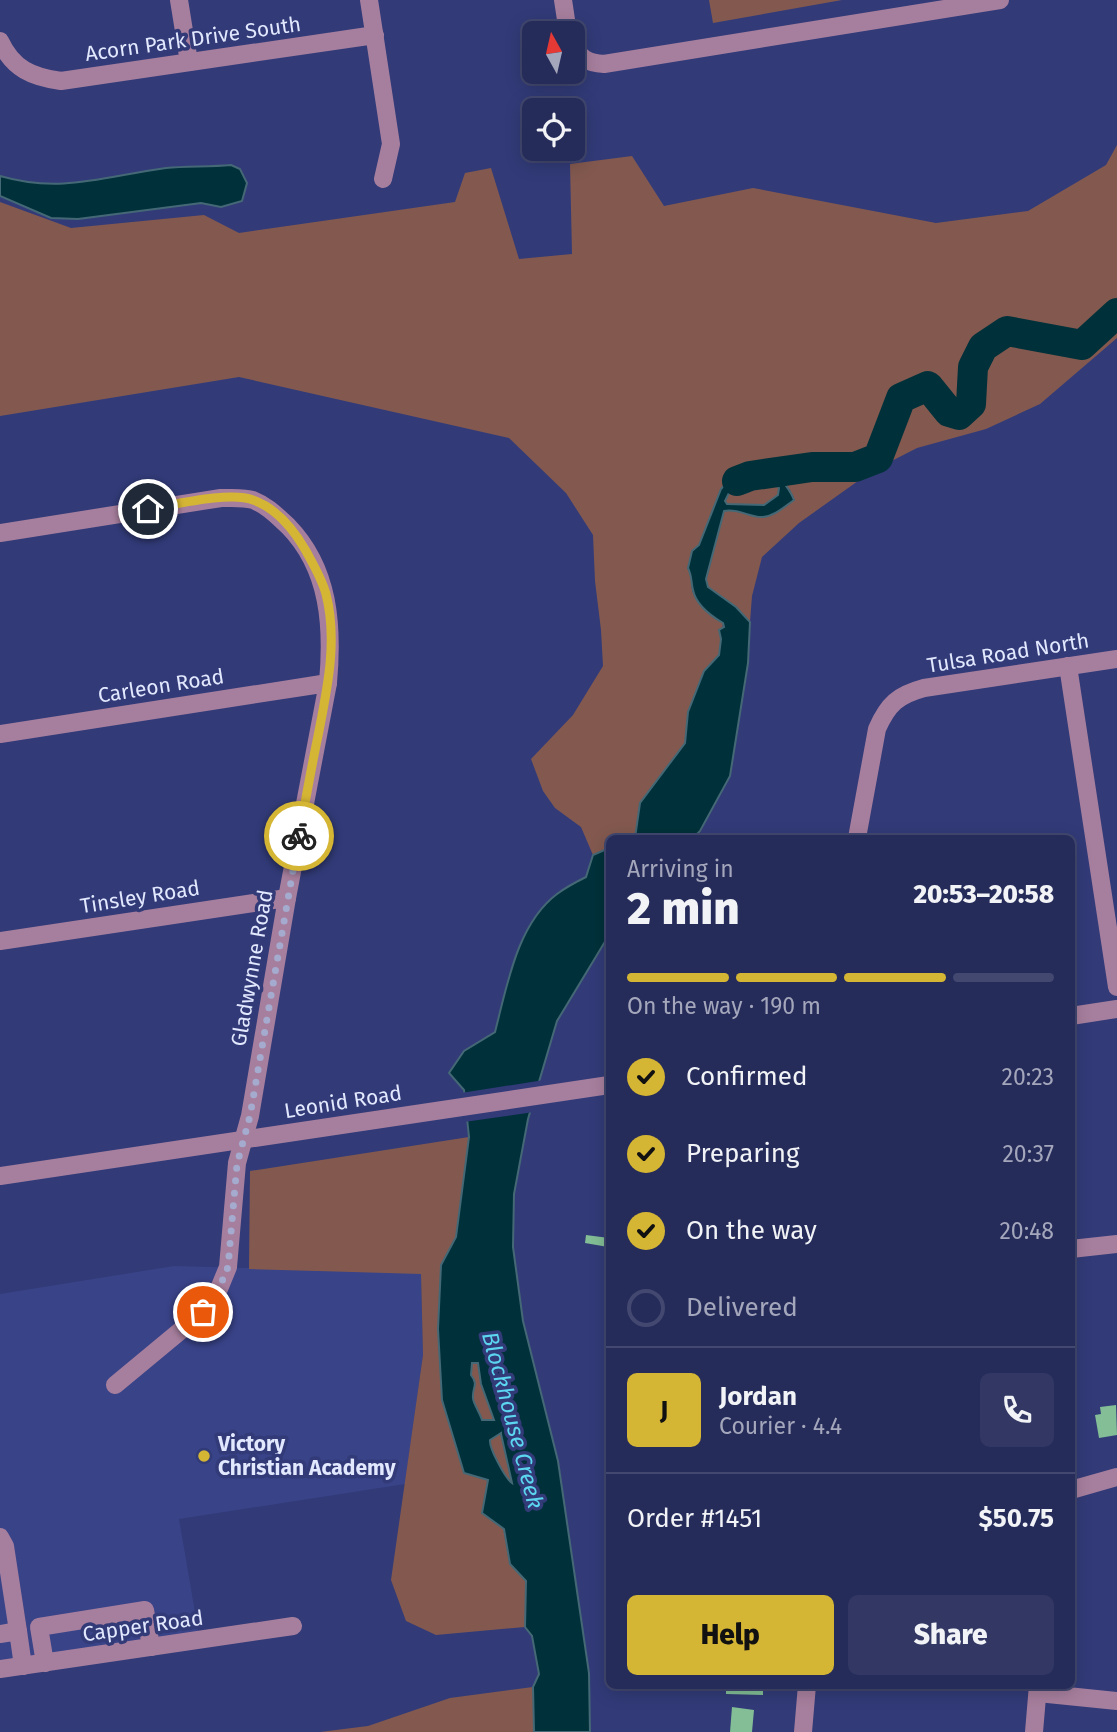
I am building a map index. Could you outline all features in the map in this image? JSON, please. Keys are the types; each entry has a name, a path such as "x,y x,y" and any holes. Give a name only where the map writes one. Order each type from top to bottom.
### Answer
{"street":[{"path":"179,0 189,62"},
{"path":"369,0 391,144 383,179"},
{"path":"563,0 566,21"},
{"path":"585,55 604,64 1000,0"},
{"name":"Acorn Park Drive South","path":"0,41 5,52 21,68 38,78 61,81 375,35"},
{"name":"Gladwynne Road","path":"0,533 221,498 251,499 272,511 297,536 326,593 330,617 328,683 287,898 250,1116 237,1164 228,1267 216,1296 203,1312 114,1385"},
{"name":"Tulsa Road North","path":"858,835 877,729 889,707 906,693 1117,659"},
{"path":"1068,666 1117,987"},
{"name":"Carleon Road","path":"0,734 328,683"},
{"name":"Tinsley Road","path":"0,941 287,898"},
{"path":"1075,1015 1117,1009"},
{"name":"Leonid Road","path":"0,1176 606,1085"},
{"path":"1075,1249 1117,1244"},
{"path":"1075,1489 1117,1478"},
{"path":"0,1537 5,1546 23,1666"},
{"path":"45,1663 39,1627 145,1610 151,1647"},
{"name":"Capper Road","path":"0,1670 293,1626"},
{"path":"0,1634 18,1631"},
{"path":"803,1732 807,1689"},
{"path":"1034,1732 1038,1689 1117,1700"}],"shaded area":[{"path":"709,0 842,0 713,23"},
{"path":"1117,145 1117,338 1040,404 986,429 917,448 872,471 799,523 762,557 752,596 750,622 736,607 708,587 706,579 724,511 733,509 762,517 791,491 773,470 721,489 696,556 692,583 698,602 723,623 719,655 704,671 688,712 685,743 640,803 636,835 606,835 606,849 593,855 581,827 555,808 543,791 531,759 573,715 603,666 593,535 566,493 509,438 239,377 0,416 0,202 71,228 204,215 239,233 455,202 465,173 491,168 519,259 572,254 570,164 632,156 664,206 753,188 936,223 1028,211 1106,165"},
{"path":"771,480 779,488 778,495 764,505 727,504 725,500 735,489 742,493 744,484 748,481"},
{"path":"469,1137 456,1237 441,1265 438,1329 442,1400 464,1473 488,1480 504,1529 510,1564 526,1581 525,1627 436,1635 406,1621 391,1580 423,1355 421,1274 249,1269 250,1171"},
{"name":"Victory Christian Academy","path":"174,1266 421,1273 423,1355 405,1484 179,1519 201,1647 0,1676 0,1294"},
{"path":"472,1363 478,1363 481,1384 494,1420 482,1421 474,1403"},
{"path":"501,1433 512,1484 505,1476 490,1444 490,1440"},
{"path":"533,1687 534,1732 320,1732 368,1726 450,1698"}],"water":[{"path":"231,165 240,169 247,183 242,201 221,207 201,203 78,219 51,218 0,196 0,176 22,181 64,183 166,168"},
{"path":"762,463 781,479 794,500 776,513 763,517 724,511 706,579 708,587 736,607 750,622 748,663 730,776 696,835 635,835 640,803 685,743 688,712 704,671 719,655 719,630 724,627 723,623 697,600 688,568 692,551 699,545 721,489 730,479","holes":["771,480 779,488 778,495 764,505 727,504 725,501 735,489 742,493 748,492 744,485 748,481 757,481 760,484"]},
{"path":"606,849 606,940 557,1021 528,1119 514,1194 513,1247 523,1321 558,1461 589,1673 590,1732 534,1732 533,1687 539,1674 532,1636 525,1627 526,1581 510,1564 504,1529 482,1513 488,1480 464,1473 442,1400 438,1329 441,1265 456,1237 469,1137 464,1090 449,1073 464,1051 495,1032 509,976 532,922 557,894 586,877 593,855","holes":["472,1363 478,1363 481,1384 494,1420 482,1420 474,1403","501,1434 512,1483 490,1444 490,1440"]}],"pier":[{"path":"544,1080 534,1112 464,1122 461,1093"}],"building":[{"path":"586,1235 606,1238 606,1247 585,1243"},
{"path":"1116,1405 1117,1435 1099,1438 1095,1415 1101,1414 1100,1407"},
{"path":"726,1689 763,1689 763,1695 726,1694"},
{"path":"732,1707 754,1710 752,1732 730,1732"}],"waterway":[{"name":"Blockhouse Creek","path":"737,481 750,476 812,467 855,467 878,458 901,398 928,386 949,412 959,415 971,404 973,367 983,347 1007,331 1082,345 1117,313"}],"way so far":[{"path":"203,1312 216,1296 228,1267 237,1164 250,1116 299,836"}],"place":[{"name":"Victory Christian Academy","path":"204,1456"}],"route":[{"path":"148,509 221,498 251,499 272,511 297,536 316,570 326,593 331,651 328,683 299,836"}]}
